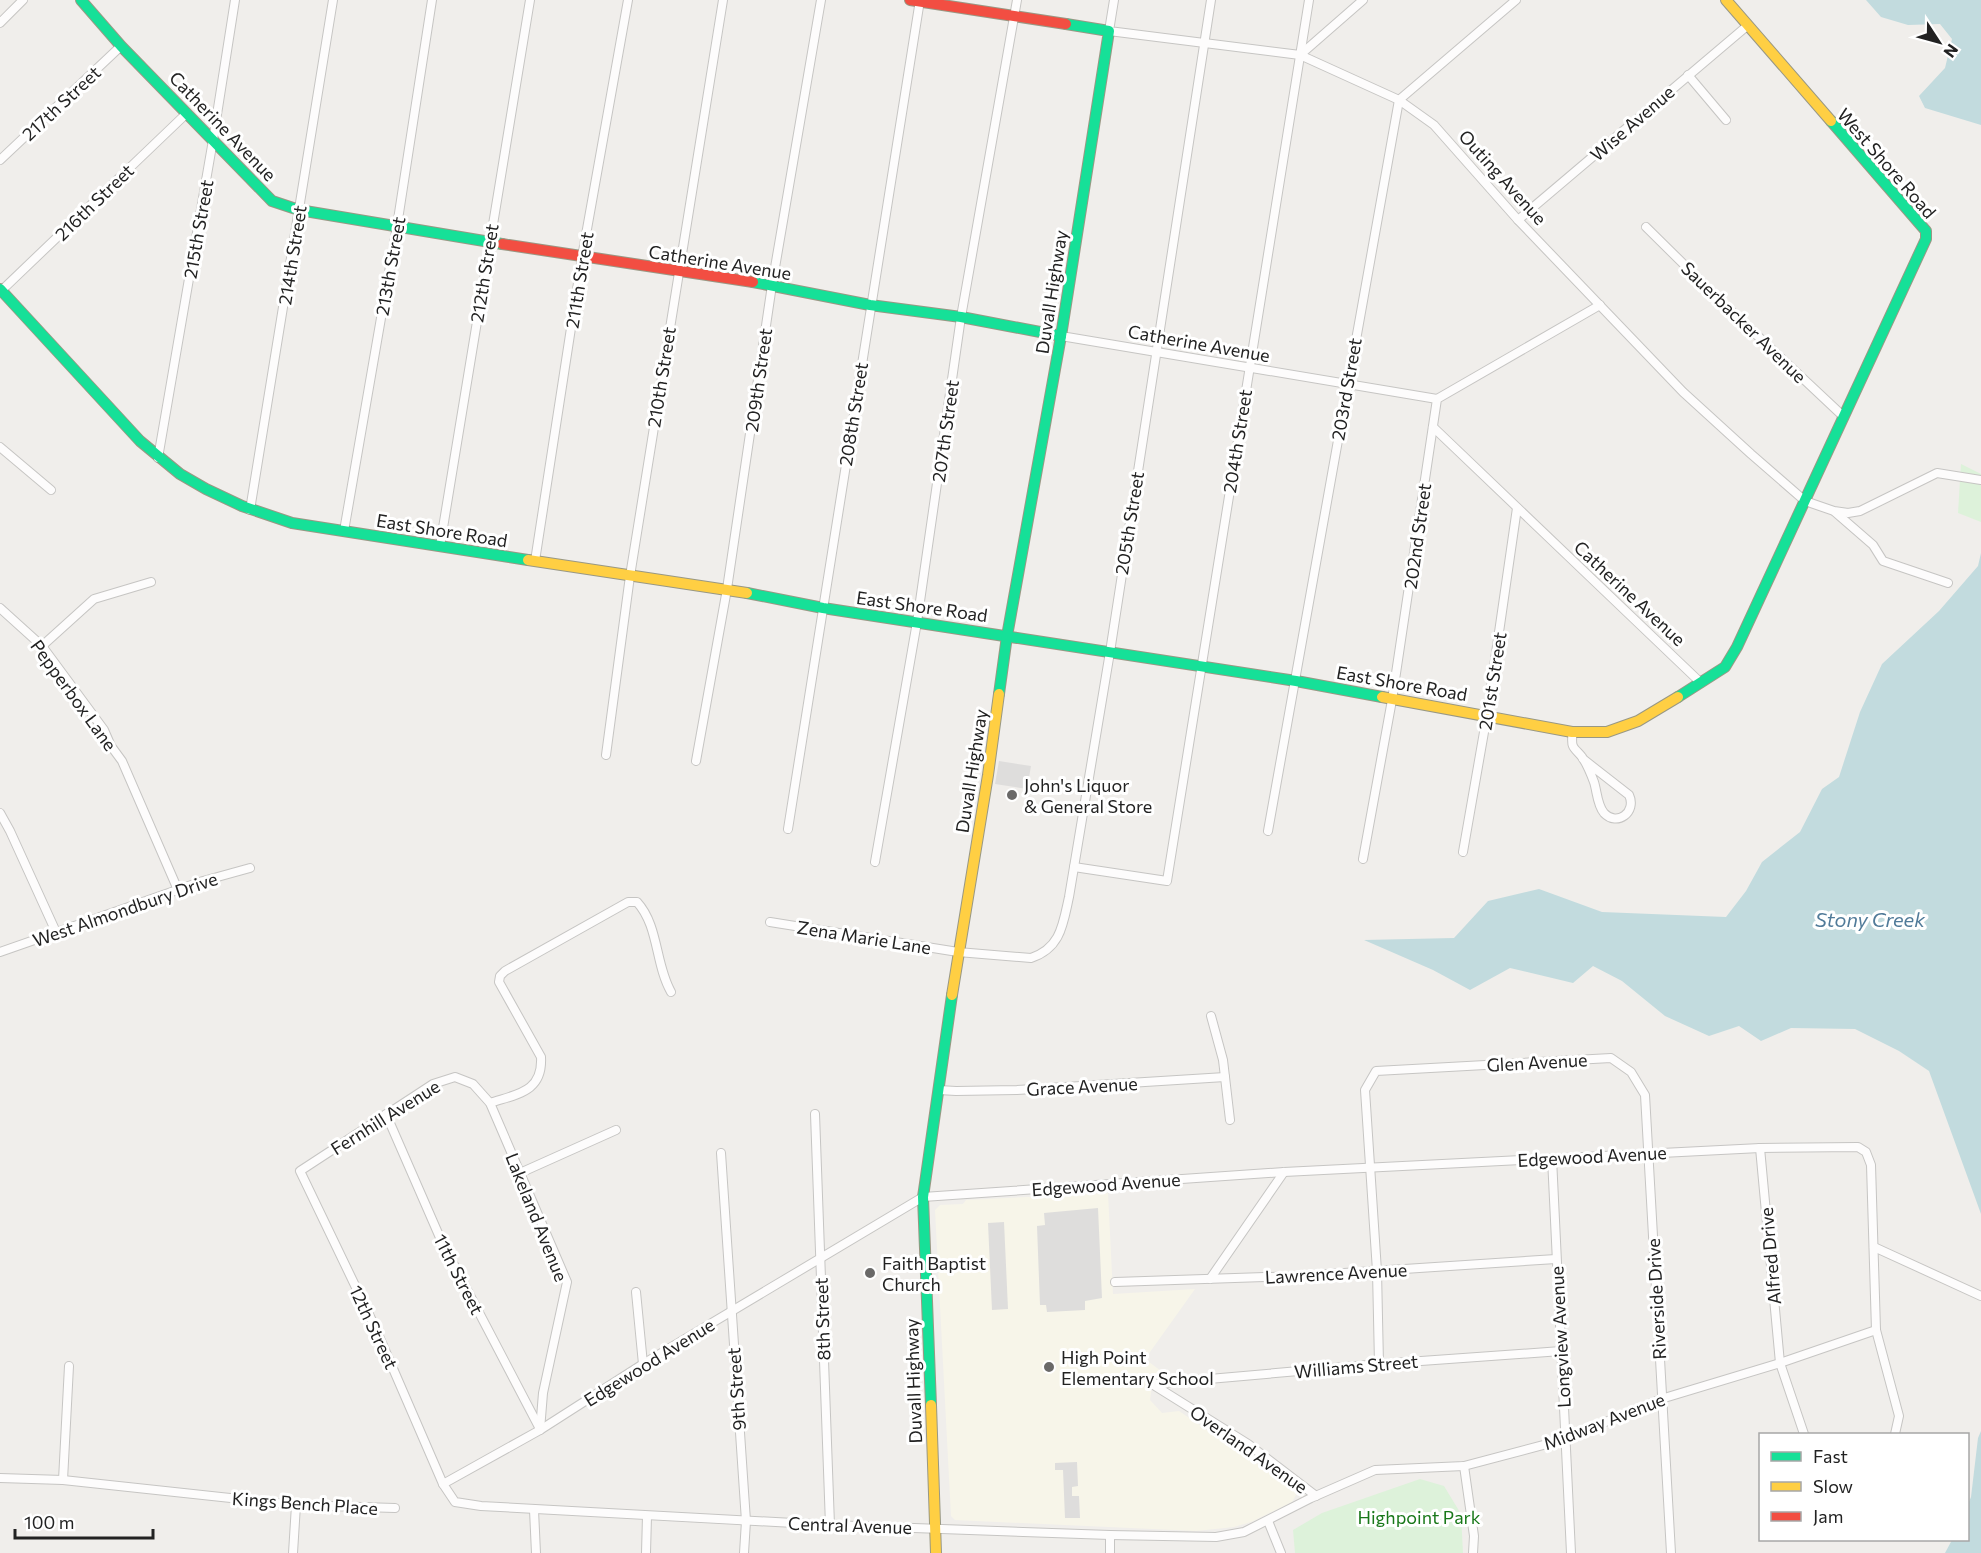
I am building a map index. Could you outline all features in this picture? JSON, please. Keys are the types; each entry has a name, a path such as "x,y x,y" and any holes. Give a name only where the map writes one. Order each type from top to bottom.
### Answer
{"street":[{"path":"0,23 23,0"},
{"name":"Catherine Avenue","path":"81,0 121,46 272,201 299,210 678,273 772,285 870,305 961,317 1437,399"},
{"name":"215th Street","path":"158,458 235,0"},
{"name":"214th Street","path":"250,510 333,0"},
{"name":"213th Street","path":"344,531 397,226 432,0"},
{"name":"212th Street","path":"440,546 530,0"},
{"name":"211th Street","path":"535,561 582,257 628,0"},
{"name":"210th Street","path":"606,755 630,576 723,0"},
{"name":"209th Street","path":"696,761 727,589 772,285 821,0"},
{"name":"207th Street","path":"874,862 917,622 961,317 1017,0"},
{"name":"Duvall Highway","path":"936,1553 923,1197 958,952 988,775 1006,636 1061,336 1114,0"},
{"name":"205th Street","path":"958,952 1031,957 1041,954 1060,934 1074,867 1110,651 1211,0"},
{"name":"204th Street","path":"1074,867 1167,881 1309,0"},
{"path":"1300,55 1363,0"},
{"path":"1399,99 1516,0"},
{"name":"West Shore Road","path":"1726,0 1926,231 1924,246 1805,501"},
{"name":"Outing Avenue","path":"916,1 1204,45 1300,55 1399,99 1434,125 1518,220 1683,392 1805,501 1834,511 1848,513 1860,511 1937,473 1981,480"},
{"name":"208th Street","path":"788,829 916,1"},
{"name":"Wise Avenue","path":"1518,220 1748,26"},
{"name":"217th Street","path":"0,160 121,46"},
{"path":"1688,75 1726,120"},
{"name":"203rd Street","path":"1268,831 1399,99"},
{"name":"216th Street","path":"1,290 187,113"},
{"name":"Sauerbacker Avenue","path":"1646,227 1844,417"},
{"name":"East Shore Road","path":"1,290 116,417 158,458 194,483 250,510 292,523 727,589 823,608 1296,681 1572,732 1607,732 1638,721 1725,667 1737,647 1805,501"},
{"path":"1437,399 1600,305"},
{"name":"202nd Street","path":"1363,859 1392,700 1437,399"},
{"name":"Catherine Avenue","path":"1433,427 1701,683"},
{"path":"0,447 51,490"},
{"name":"201st Street","path":"1463,852 1487,715 1517,508"},
{"path":"1834,511 1873,544 1883,561 1948,584"},
{"path":"42,646 94,599 151,582"},
{"name":"Pepperbox Lane","path":"0,608 42,646 104,730 111,746 122,761 178,890"},
{"path":"1572,732 1573,746 1583,759 1629,795 1632,804 1625,816 1613,818 1604,813 1583,759"},
{"path":"0,813 56,932"},
{"name":"West Almondbury Drive","path":"0,952 178,890 250,868"},
{"path":"490,1103 529,1089 539,1078 542,1068 541,1057 499,982 500,976 505,971 628,902 637,902 643,909 654,933 661,968 671,992"},
{"name":"Zena Marie Lane","path":"770,922 958,952"},
{"path":"1212,1016 1222,1053 1230,1120"},
{"name":"Glen Avenue","path":"1370,1168 1365,1090 1376,1071 1611,1058 1630,1072 1645,1095 1647,1153"},
{"name":"Fernhill Avenue","path":"300,1171 433,1084 455,1077 473,1084"},
{"name":"Grace Avenue","path":"939,1090 956,1092 1017,1090 1225,1077"},
{"name":"Lakeland Avenue","path":"473,1084 490,1103 567,1282 543,1393 540,1430"},
{"name":"11th Street","path":"386,1114 441,1240 540,1430"},
{"name":"8th Street","path":"815,1114 830,1525"},
{"path":"520,1173 616,1130"},
{"name":"Edgewood Avenue","path":"443,1484 540,1430 643,1364 923,1197 1284,1172 1647,1153 1848,1147 1863,1149 1871,1166 1874,1247"},
{"name":"Alfred Drive","path":"1760,1148 1780,1363 1804,1433"},
{"name":"Riverside Drive","path":"1647,1153 1671,1553"},
{"name":"9th Street","path":"721,1154 746,1521 744,1553"},
{"name":"Longview Avenue","path":"1552,1158 1571,1553"},
{"path":"1370,1168 1377,1271 1379,1364"},
{"name":"12th Street","path":"300,1171 375,1327 443,1484"},
{"path":"1210,1279 1284,1172"},
{"path":"1895,1433 1899,1416 1876,1330 1874,1247 1981,1296"},
{"name":"Lawrence Avenue","path":"1115,1282 1377,1271 1556,1259"},
{"path":"636,1292 643,1364"},
{"name":"Midway Avenue","path":"1266,1522 1316,1496 1375,1470 1464,1466 1565,1439 1661,1399 1780,1363 1876,1330"},
{"name":"Williams Street","path":"1152,1384 1561,1351"},
{"path":"63,1480 69,1366"},
{"name":"Overland Avenue","path":"1152,1384 1248,1444 1316,1496"},
{"path":"1464,1466 1474,1536 1473,1553"},
{"name":"Kings Bench Place","path":"0,1478 63,1480 296,1505 395,1508"},
{"name":"Central Avenue","path":"443,1484 455,1502 481,1506 830,1525 1216,1537 1244,1532 1266,1522"},
{"path":"293,1553 296,1505"},
{"path":"534,1510 536,1553"},
{"path":"646,1553 648,1516"},
{"path":"1266,1522 1281,1553"},
{"path":"1110,1535 1110,1553"}],"shaded area":[{"path":"999,761 1031,766 1027,789 995,784"},
{"name":"High Point Elementary School","path":"1108,1193 1113,1294 1195,1289 1145,1359 1165,1374 1152,1384 1150,1400 1162,1413 1179,1411 1294,1489 1296,1495 1292,1502 1251,1522 1234,1527 1196,1531 955,1520 951,1516 935,1210 940,1205 963,1204 966,1200"},
{"path":"1098,1208 1102,1298 1085,1301 1085,1310 1047,1312 1046,1305 1040,1305 1037,1226 1045,1225 1044,1213"},
{"path":"1004,1222 1008,1309 992,1310 988,1223"},
{"path":"1077,1462 1078,1486 1072,1487 1072,1496 1079,1496 1080,1518 1065,1518 1063,1470 1055,1470 1055,1463"}],"green space":[{"path":"1961,464 1981,474 1981,522 1958,513"},
{"name":"Highpoint Park","path":"1420,1479 1444,1486 1461,1514 1463,1553 1295,1553 1293,1530 1322,1513"}],"water":[{"path":"1866,0 1981,0 1981,125 1925,108 1919,96 1945,68 1952,39 1940,24 1908,25 1881,17"},
{"name":"Stony Creek","path":"1981,553 1981,1214 1929,1071 1899,1051 1855,1029 1791,1028 1761,1041 1739,1026 1709,1036 1665,1016 1622,981 1593,966 1573,983 1510,968 1470,990 1433,970 1364,940 1454,938 1488,901 1539,889 1602,912 1726,917 1746,891 1762,862 1800,832 1822,789 1839,777 1860,712 1882,664 1939,611 1978,566"},
{"path":"1981,1431 1981,1553 1945,1553 1951,1541 1969,1541 1969,1502"}],"traffic: fast":[{"path":"81,0 121,46 272,201 299,210 502,244"},
{"path":"999,694 1007,636 1061,336 1109,31 1066,24"},
{"path":"1678,697 1725,667 1737,647 1926,239 1926,231 1831,121"},
{"path":"753,282 870,305 961,317 1061,336"},
{"path":"0,289 140,441 180,474 206,489 242,506 292,523 528,560"},
{"path":"747,593 823,608 1296,681 1382,697"},
{"path":"931,1405 923,1197 952,995"}],"traffic: slow":[{"path":"1726,0 1831,121"},
{"path":"528,560 747,593"},
{"path":"952,995 999,694"},
{"path":"1382,697 1572,732 1607,732 1638,721 1678,697"},
{"path":"931,1405 936,1553"}],"traffic: jam":[{"path":"910,0 1066,24"},
{"path":"502,244 753,282"}],"place":[{"name":"John's Liquor & General Store","path":"1012,795"},
{"name":"Faith Baptist Church","path":"870,1273"},
{"name":"High Point Elementary School","path":"1049,1367"}]}
